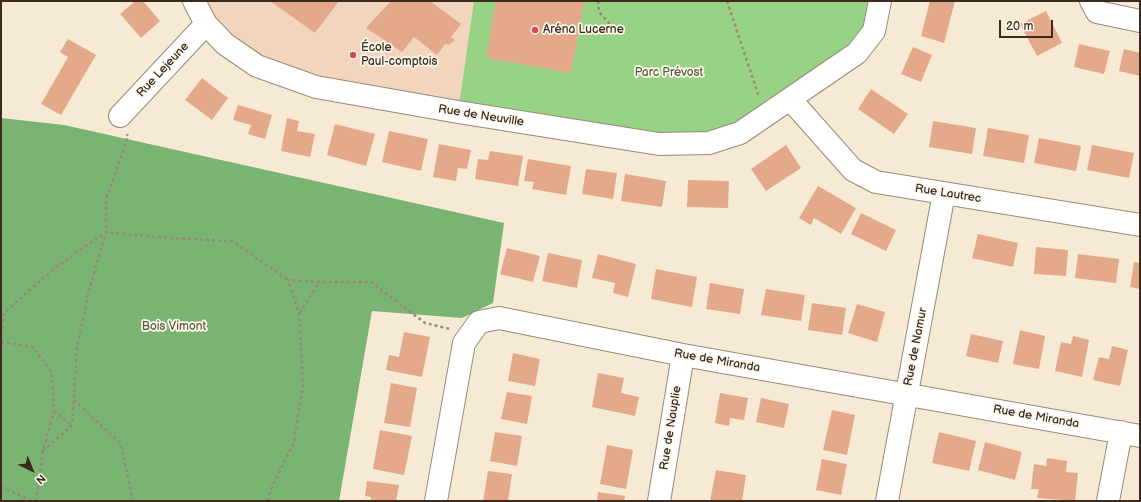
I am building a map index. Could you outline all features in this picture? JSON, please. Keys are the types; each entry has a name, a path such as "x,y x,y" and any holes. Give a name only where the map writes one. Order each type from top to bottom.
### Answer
{"street":[{"name":"Rue de Neuville","path":"194,1 206,24 225,44 257,66 316,87 473,115 659,144 709,143 740,133 857,53 874,31 880,1"},
{"path":"1091,1 1097,12 1140,22"},
{"name":"Rue Lejeune","path":"120,116 206,24"},
{"name":"Rue Lautrec","path":"790,99 853,170 876,182 1140,225"},
{"name":"Rue de Namur","path":"887,501 944,193"},
{"name":"Rue de Miranda","path":"436,501 464,343 480,322 499,318 683,355 1130,434"},
{"name":"Rue de Nauplie","path":"659,501 683,355"},
{"path":"1108,501 1130,434"}],"path":[{"path":"598,1 599,12 617,32"},
{"path":"727,1 757,95 769,113"},
{"path":"43,451 72,425 77,347 89,290 106,232 106,199 128,136 120,116"},
{"path":"1,488 34,501 43,451 54,411 52,373 33,347 1,341 4,313 56,267 106,232 169,238 232,241 288,280 319,282 371,282 425,323 470,334"},
{"path":"268,501 271,489 294,442 303,386 299,313 288,280"},
{"path":"299,313 319,282"},
{"path":"73,400 121,444 133,501"},
{"path":"54,411 72,425"}],"shaded area":[{"name":"École Paul-comptois","path":"194,1 474,1 458,112 257,66"}],"green space":[{"name":"Parc Prévost","path":"474,1 880,1 874,31 709,143 458,112"},
{"name":"Bois Vimont","path":"1,118 64,125 504,223 493,303 462,318 372,311 339,501 1,501"}],"building":[{"path":"135,1 143,1 160,21 141,38 120,14"},
{"path":"270,1 339,1 315,33"},
{"path":"391,1 430,1 461,24 451,37 455,40 449,45 445,44 437,55 414,37 402,52 366,28"},
{"name":"Aréna Lucerne","path":"496,1 584,1 571,73 486,58"},
{"path":"930,1 955,1 944,43 921,36"},
{"path":"1046,11 1062,43 1037,56 1020,24"},
{"path":"68,39 96,55 61,115 41,104 68,57 60,52"},
{"path":"1079,44 1110,51 1104,74 1074,67"},
{"path":"913,47 932,55 921,82 901,74"},
{"path":"1124,49 1140,53 1140,76 1119,71"},
{"path":"202,78 228,98 212,120 185,100"},
{"path":"871,89 908,114 894,134 858,109"},
{"path":"238,105 272,115 265,139 248,134 251,125 233,120"},
{"path":"287,118 299,121 297,131 315,134 310,157 281,151"},
{"path":"933,121 976,128 972,154 929,147"},
{"path":"335,124 375,134 366,166 327,155"},
{"path":"988,128 1029,135 1024,163 983,156"},
{"path":"389,131 428,139 421,171 382,162"},
{"path":"1039,138 1081,146 1076,171 1034,163"},
{"path":"439,144 471,150 467,169 458,168 456,181 433,177"},
{"path":"786,145 801,168 766,191 751,169"},
{"path":"1092,145 1134,153 1129,178 1087,170"},
{"path":"490,151 523,156 518,186 475,179 478,159 488,160"},
{"path":"528,159 571,166 566,195 532,189 534,182 524,181"},
{"path":"586,169 617,173 613,199 582,194"},
{"path":"625,174 666,181 662,207 621,201"},
{"path":"688,180 729,181 728,208 687,207"},
{"path":"818,186 856,208 841,234 814,218 811,225 799,218"},
{"path":"861,213 896,230 886,251 851,234"},
{"path":"978,234 1018,243 1013,267 972,258"},
{"path":"1036,247 1068,250 1066,276 1034,274"},
{"path":"507,248 540,256 533,282 500,274"},
{"path":"548,253 582,260 577,288 542,281"},
{"path":"598,254 636,264 628,297 613,293 615,283 592,278"},
{"path":"1078,254 1119,259 1116,283 1075,278"},
{"path":"1134,262 1140,263 1140,289 1130,287"},
{"path":"656,269 697,277 692,307 651,299"},
{"path":"710,283 744,289 740,314 706,309"},
{"path":"766,289 805,295 801,321 761,315"},
{"path":"812,303 846,308 842,335 808,330"},
{"path":"857,304 885,312 877,342 848,333"},
{"path":"1020,330 1045,336 1039,369 1013,364"},
{"path":"404,332 430,337 422,377 386,370 389,355 399,357"},
{"path":"971,334 1003,341 998,363 966,356"},
{"path":"1073,336 1089,340 1082,377 1055,371 1061,342 1071,344"},
{"path":"1112,346 1128,350 1120,386 1093,380 1099,357 1109,359"},
{"path":"513,353 540,359 535,386 508,381"},
{"path":"598,373 624,378 621,393 639,397 635,416 592,407"},
{"path":"391,383 417,388 410,427 384,423"},
{"path":"507,392 532,396 527,424 501,419"},
{"path":"720,393 748,398 744,420 730,418 729,426 715,423"},
{"path":"761,398 789,404 784,428 756,422"},
{"path":"832,410 855,415 847,455 823,450"},
{"path":"380,430 412,436 404,475 373,469"},
{"path":"495,432 522,436 517,466 490,461"},
{"path":"939,432 976,441 969,471 932,463"},
{"path":"985,442 1022,452 1015,480 978,470"},
{"path":"607,445 633,450 626,489 600,484"},
{"path":"1047,458 1067,461 1066,472 1078,473 1075,501 1037,498 1039,489 1031,489 1034,464 1046,466"},
{"path":"822,459 847,464 841,495 816,490"},
{"path":"716,470 746,475 742,501 710,501"},
{"path":"488,471 512,474 508,501 483,501"},
{"path":"367,481 399,485 396,501 371,501 371,497 365,496"},
{"path":"598,492 625,496 624,501 597,501"}],"place":[{"name":"Aréna Lucerne","path":"535,30"},
{"name":"École Paul-comptois","path":"353,55"}]}
